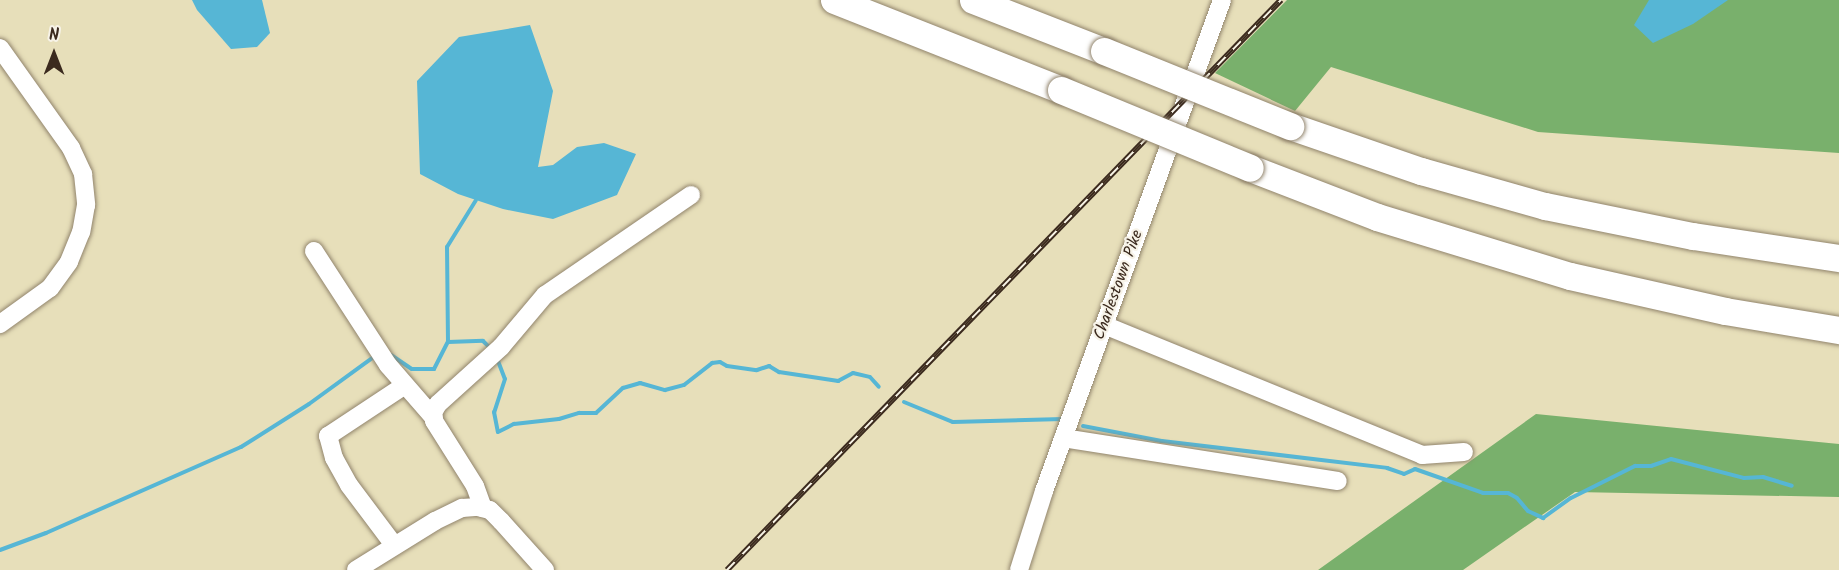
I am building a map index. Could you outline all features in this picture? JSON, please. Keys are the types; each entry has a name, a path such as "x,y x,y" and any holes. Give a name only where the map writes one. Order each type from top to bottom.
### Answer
{"highway":[{"path":"834,0 1377,217 1570,276 1725,311 1839,330"},
{"path":"973,0 1290,126 1421,171 1545,206 1693,236 1839,258"}],"street":[{"name":"Charlestown Pike","path":"1018,570 1063,438 1222,0"},
{"path":"0,48 71,148 83,174 86,205 81,232 69,262 50,288 0,324"},
{"path":"434,418 432,413 438,404 501,347 545,295 691,195"},
{"path":"314,251 379,351 434,418 476,486 483,508"},
{"path":"1104,326 1422,455 1464,452"},
{"path":"394,545 349,485 334,458 328,436 405,385"},
{"path":"1063,438 1338,481"},
{"path":"356,570 394,545 462,508 490,510 545,570"}],"green space":[{"path":"1287,0 1839,0 1839,153 1538,132 1331,67 1295,111 1215,73"},
{"path":"1536,414 1839,444 1839,497 1575,492 1463,570 1318,570"}],"water":[{"path":"192,0 262,0 270,33 257,47 231,49 197,10"},
{"path":"1649,0 1728,0 1693,24 1653,43 1634,25"},
{"path":"530,25 553,91 538,167 553,165 577,147 604,143 636,154 617,195 553,219 503,209 458,194 420,174 417,81 459,37"}],"waterway":[{"path":"448,342 447,247 476,200"},
{"path":"391,355 412,369 434,369 448,342 483,341 488,346"},
{"path":"0,550 46,533 241,447 309,404 372,358"},
{"path":"498,361 505,379 494,412 498,432 514,424 559,419 579,413 596,413 623,388 640,383 665,390 684,385 712,363 720,362 727,366 757,370 769,366 779,372 838,381 853,373 870,377 879,387"},
{"path":"904,402 953,422 1063,419"},
{"path":"1083,426 1162,441 1387,468 1404,474 1415,469 1483,493 1508,493 1517,498 1528,511 1543,518 1571,498 1635,466 1651,466 1671,459 1744,478 1763,477 1792,486"}],"railway":[{"path":"727,570 1281,0"}]}
